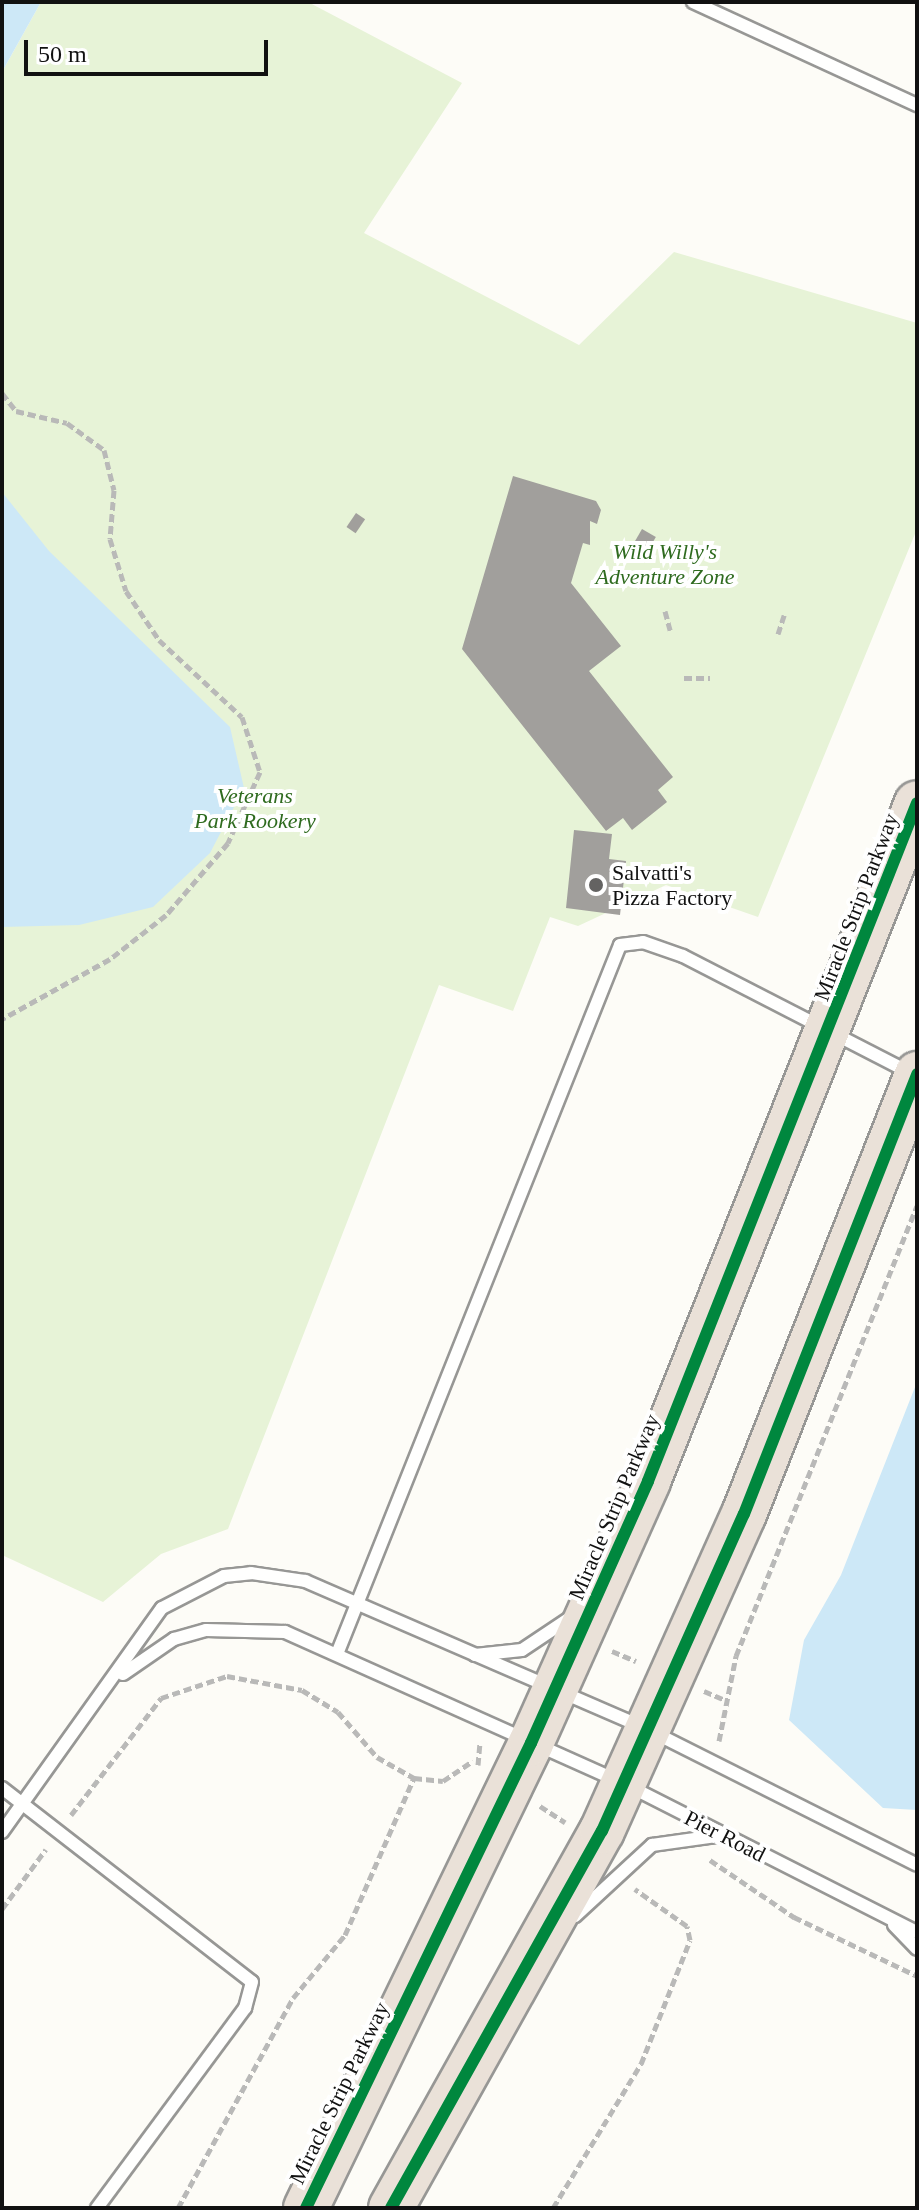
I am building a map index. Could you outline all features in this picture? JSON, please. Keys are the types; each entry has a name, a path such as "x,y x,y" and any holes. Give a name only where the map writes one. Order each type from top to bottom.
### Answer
{"highway":[{"name":"Miracle Strip Parkway","path":"306,2208 531,1743 596,1600 831,1027 917,803"},
{"path":"391,2208 534,1960 623,1783 744,1514 917,1075"}],"lane":[{"path":"693,2 917,105"},
{"path":"337,1654 360,1607 620,945 643,942 683,956 831,1027 917,1075"},
{"path":"2,1832 112,1684 162,1608 224,1576 280,1574 554,1694 647,1729 917,1865"},
{"path":"465,1653 522,1650 596,1600"},
{"name":"Pier Road","path":"112,1684 150,1653 206,1630 285,1632 623,1783 917,1932"},
{"path":"2,1788 252,1982 245,2008 97,2208"},
{"path":"534,1960 625,1862 673,1842 723,1835"},
{"path":"889,1919 917,1949"}],"path":[{"path":"2,393 16,411 67,423 104,450 114,490 110,539 126,591 159,640 242,717 260,772 228,843 166,915 110,959 2,1019"},
{"path":"665,611 670,630"},
{"path":"778,634 784,615"},
{"path":"684,678 710,678"},
{"path":"710,1761 729,1720 725,1700 736,1656 917,1206"},
{"path":"2,1909 161,1698 227,1676 302,1690 338,1712 383,1762 414,1778 443,1781 473,1761"},
{"path":"178,2208 293,1998 345,1935 414,1778"},
{"path":"673,1842 665,1858 718,1863 794,1917 917,1976"},
{"path":"553,2208 641,2064 690,1940 669,1910 637,1893 637,1881"}],"green space":[{"name":"Veterans Park Rookery","path":"41,2 308,2 462,83 364,233 579,345 674,252 917,323 917,529 758,917 666,885 578,926 550,917 513,1011 439,985 228,1529 161,1554 103,1602 2,1555 2,72"}],"water":[{"path":"2,2 41,2 2,72"},
{"path":"2,492 49,551 230,727 244,788 210,853 153,907 79,925 2,927"},
{"path":"917,1382 917,1810 883,1808 789,1720 804,1640 841,1575"}],"building":[{"path":"513,476 596,501 601,510 597,524 590,521 590,545 583,543 571,583 621,646 589,671 673,777 658,790 667,802 632,830 623,818 606,831 462,649"},
{"path":"356,513 365,519 356,533 346,527"},
{"path":"642,529 656,537 648,550 634,542"},
{"name":"Salvatti's Pizza Factory","path":"574,830 612,834 609,859 626,861 620,915 566,908"}],"cycle path":[{"path":"306,2208 531,1743 648,1481 917,803"},
{"path":"391,2208 602,1831 744,1514 917,1074"}],"place":[{"name":"Salvatti's Pizza Factory","path":"596,885"}],"park label":[{"name":"Wild Willy's Adventure Zone","path":"665,564"}]}
